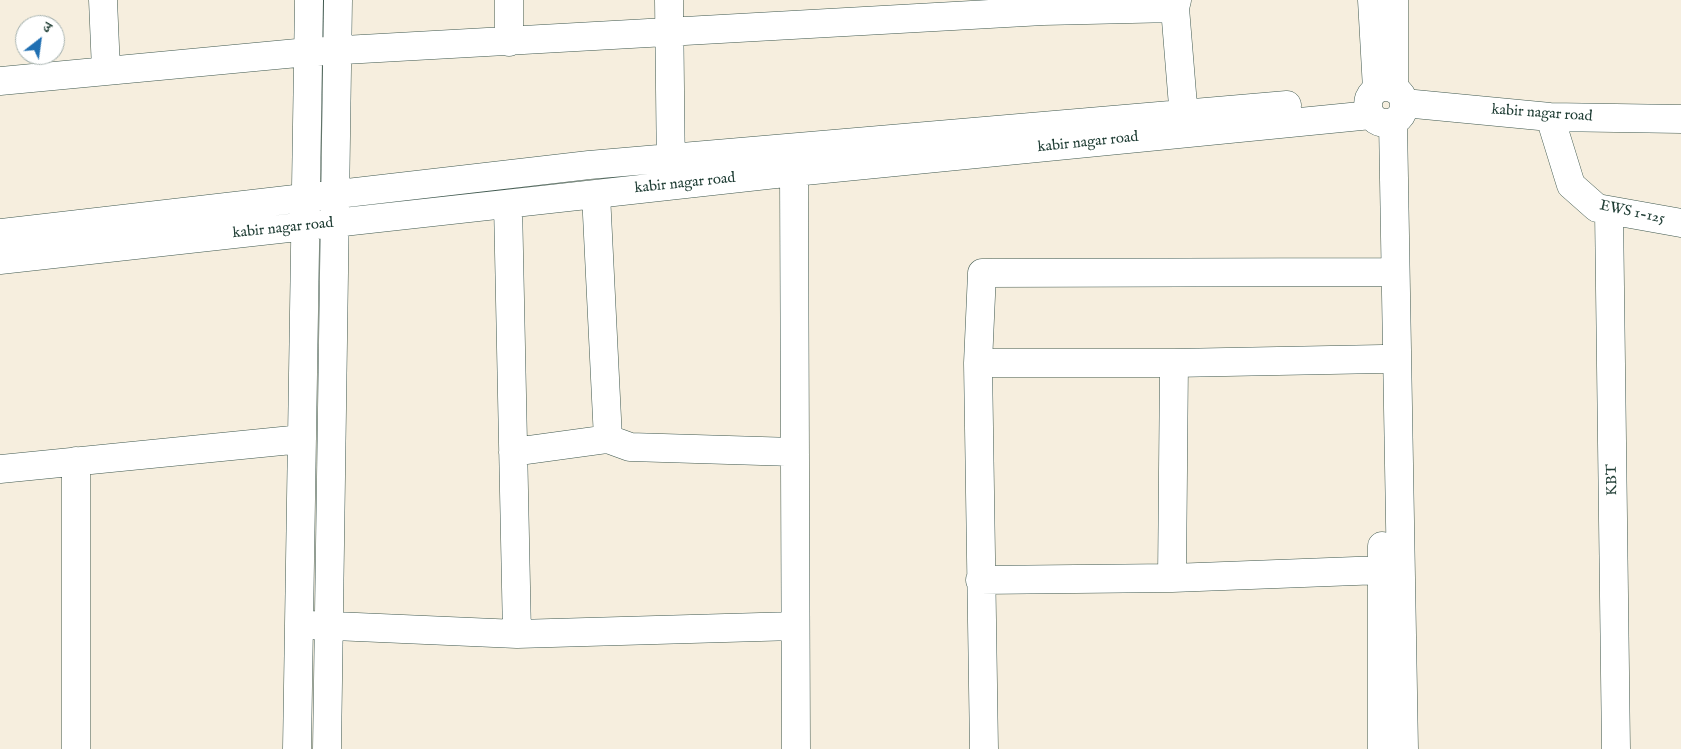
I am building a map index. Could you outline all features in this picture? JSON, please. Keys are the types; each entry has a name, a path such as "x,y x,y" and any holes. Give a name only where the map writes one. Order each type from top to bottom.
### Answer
{"street":[{"path":"103,0 106,70"},
{"path":"297,749 309,0"},
{"path":"327,749 338,0"},
{"path":"509,0 509,42"},
{"path":"669,0 671,186"},
{"path":"1372,0 1384,105 1404,749"},
{"path":"1376,749 1382,749 1384,105 1394,0"},
{"path":"0,81 308,52 509,42 1043,5 1176,4 1185,123 671,158 0,233"},
{"name":"kabir nagar road","path":"0,260 794,172 1185,123 1384,105 1550,117 1681,119"},
{"name":"EWS 1-125","path":"1550,117 1571,185 1597,208 1681,223"},
{"path":"794,172 796,749"},
{"path":"596,194 608,439"},
{"path":"508,204 517,634"},
{"name":"KBT","path":"1610,211 1616,749"},
{"path":"984,749 978,363 982,273 1382,272"},
{"path":"978,363 1174,363 1382,359"},
{"path":"1172,578 1174,363"},
{"path":"0,469 302,439"},
{"path":"513,452 608,439 630,447 794,452"},
{"path":"76,461 76,749"},
{"path":"980,580 1172,578 1382,570"},
{"path":"300,624 517,634 795,626"}]}
